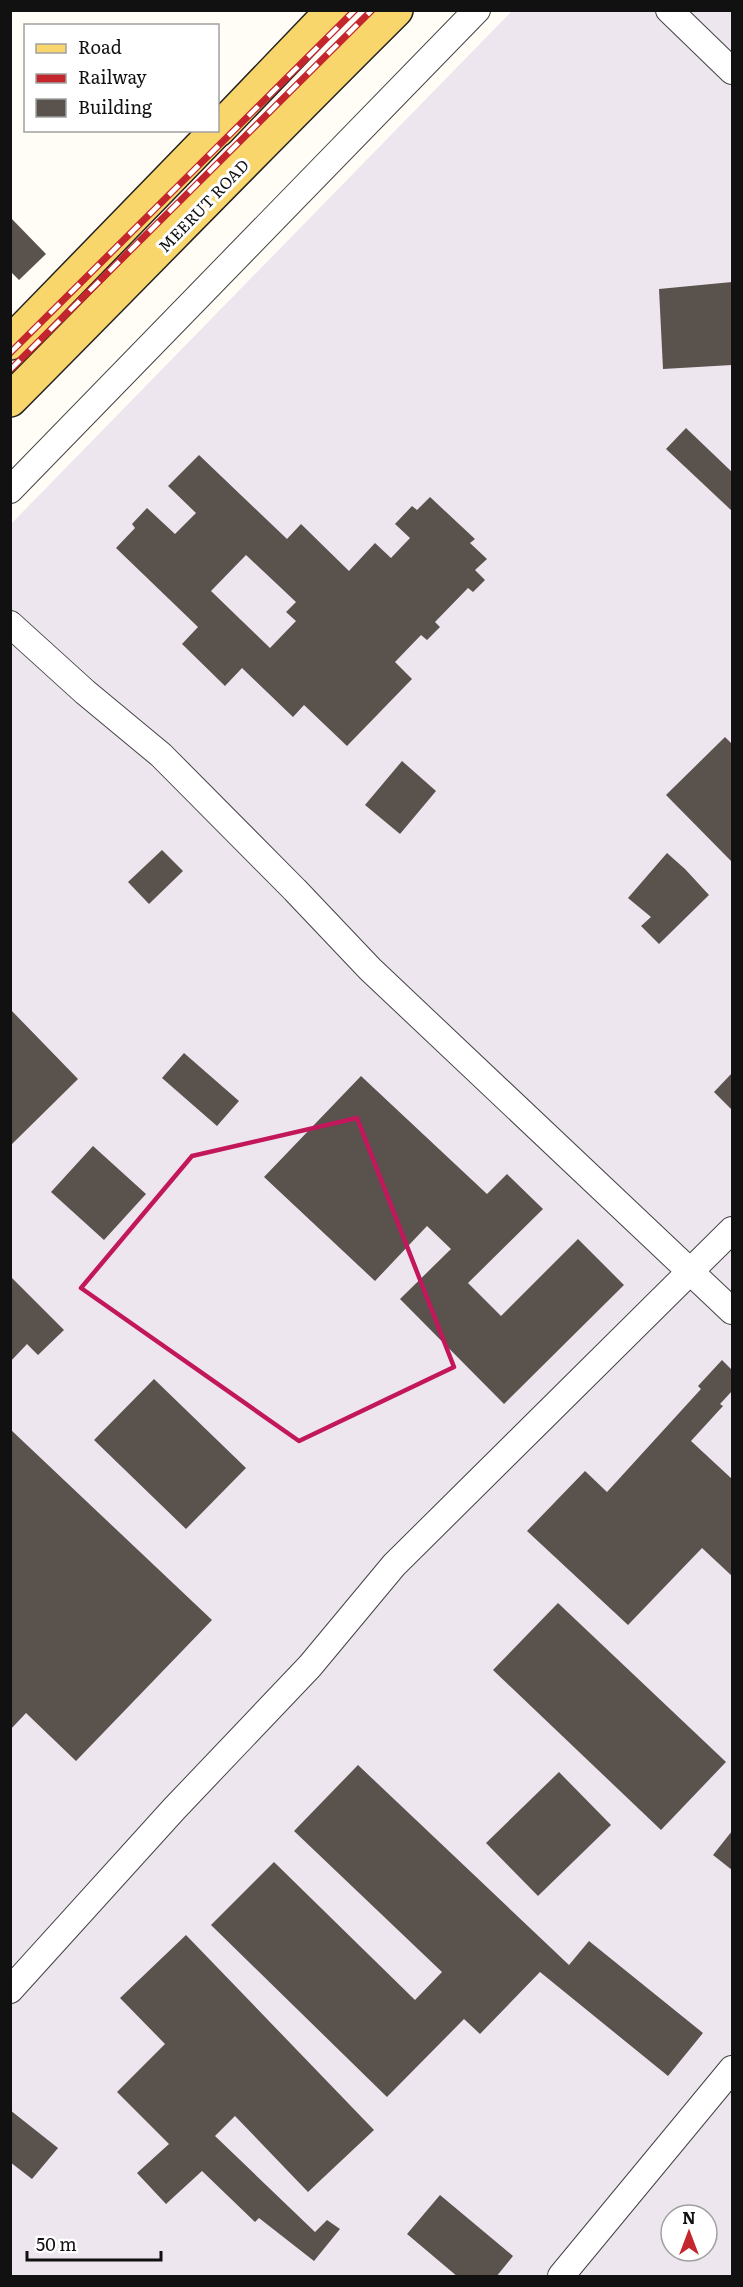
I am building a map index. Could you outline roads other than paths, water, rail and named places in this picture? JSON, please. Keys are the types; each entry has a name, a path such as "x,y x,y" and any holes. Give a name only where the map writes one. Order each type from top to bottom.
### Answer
{"main road":[{"path":"219,128 333,10"},
{"name":"MEERUT ROAD","path":"10,400 396,10"},
{"path":"10,344 215,132"}],"street":[{"path":"10,490 477,10"},
{"path":"669,10 732,71"},
{"path":"10,624 85,692 161,755 370,969 732,1311"},
{"path":"10,1990 174,1809 310,1666 394,1565 732,1230"},
{"path":"561,2277 732,2069"}],"railway":[{"path":"10,353 355,10"},
{"path":"10,370 372,10"}]}
